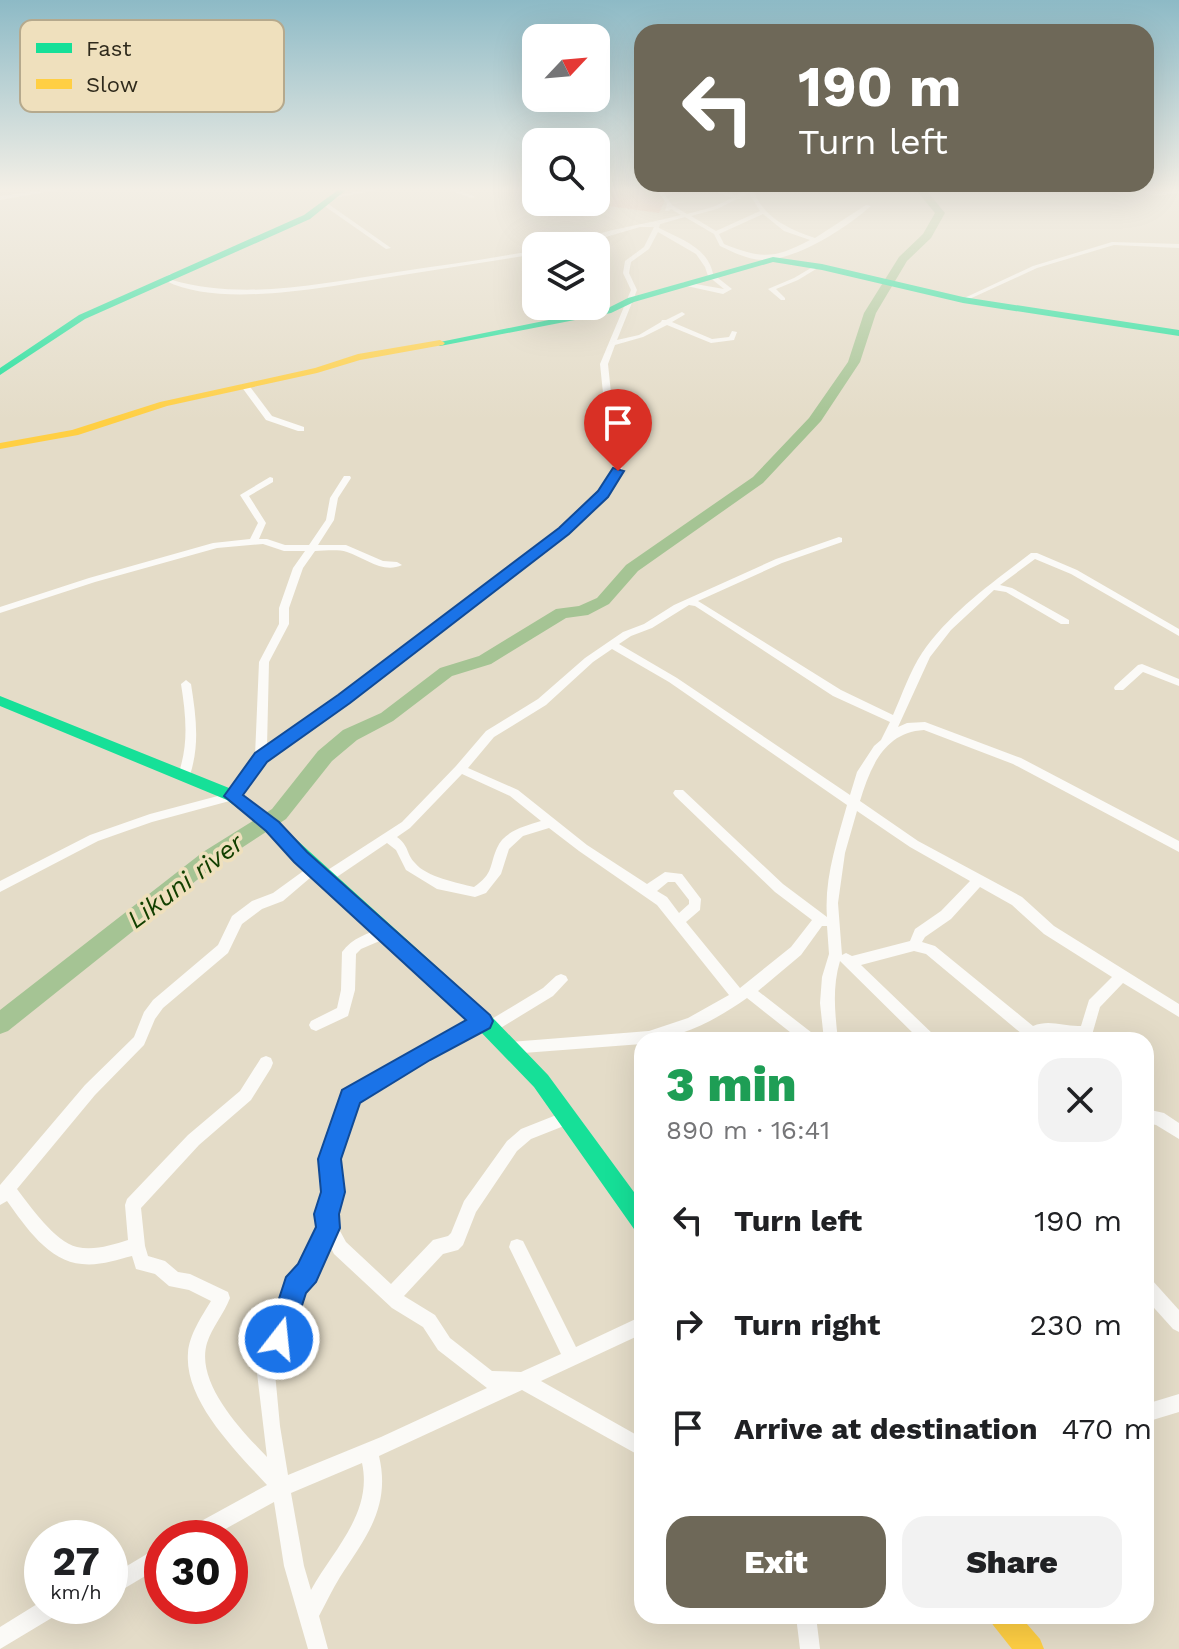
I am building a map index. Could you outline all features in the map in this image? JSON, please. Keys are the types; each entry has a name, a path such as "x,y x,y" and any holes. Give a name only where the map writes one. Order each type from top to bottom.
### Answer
{"street":[{"path":"0,372 82,317 191,267"},
{"path":"170,276 169,281 189,289 267,289 436,267"},
{"path":"0,887 94,838 150,818 233,796 261,757 344,699 564,531 603,494 618,471 620,461 604,377 606,355 634,290 626,273 627,267"},
{"path":"684,284 703,290 729,290 710,275 709,267"},
{"path":"0,446 74,433 164,404 358,357 611,310 631,300 739,267"},
{"path":"783,299 771,289 816,267"},
{"path":"822,267 963,300 1179,333"},
{"path":"963,300 1035,267"},
{"path":"611,344 641,336 682,314"},
{"path":"664,321 716,342 732,339 734,332"},
{"path":"245,386 269,418 301,429"},
{"path":"261,757 264,662 284,624 284,608 291,585 330,520 334,498 347,478"},
{"path":"253,542 262,523 244,495 270,480"},
{"path":"137,1246 105,1254 74,1255 38,1229 4,1193 90,1090 139,1041 149,1016 158,1004 223,949 237,920 257,905 390,839 424,809 490,734 542,702 612,644 688,602 779,561 839,540"},
{"path":"0,610 210,546 253,542 310,549 346,548 381,564 397,565"},
{"path":"830,1032 827,1003 829,977 836,954 832,903 839,853 852,802 863,772 887,740 913,689 925,656 958,616 1032,556 1038,555 1179,633"},
{"path":"993,587 1009,590 1065,622"},
{"path":"688,602 698,604 837,693 895,720"},
{"path":"612,644 673,680 795,766 914,844 1017,901 1049,930 1179,1011"},
{"path":"1119,688 1142,667 1179,683"},
{"path":"184,775 193,749 194,720 186,684"},
{"path":"0,701 233,796 267,822 319,874 510,1048 569,1117 634,1210"},
{"path":"887,740 907,727 934,728 1037,770 1179,847"},
{"path":"460,769 514,793 549,823 649,890 743,994 799,1032"},
{"path":"679,793 779,888 833,928"},
{"path":"390,839 401,847 410,867 441,885 475,892 482,889 497,871 503,847 519,833 549,823"},
{"path":"649,890 665,877 678,877 695,899 695,906 679,921"},
{"path":"914,945 920,933 946,915 980,879"},
{"path":"664,1032 692,1023 743,994 796,951 819,920"},
{"path":"316,1025 343,1012 348,990 349,952 356,945 384,933"},
{"path":"852,962 914,945 930,950 1023,1032"},
{"path":"836,954 852,962 922,1032"},
{"path":"1081,1032 1087,1031 1094,1004 1122,976"},
{"path":"561,980 548,992 486,1025 422,1053 350,1097 347,1114 329,1159 333,1192 326,1214 328,1228 340,1248 392,1296 429,1321 444,1344 489,1380 524,1381 634,1443"},
{"path":"1034,1032 1041,1027 1064,1032"},
{"path":"510,1048 634,1038"},
{"path":"266,1063 256,1087 234,1109 205,1129 133,1205 142,1263 159,1267 175,1280 190,1282 222,1298 196,1353 200,1382 215,1407 282,1487"},
{"path":"392,1296 439,1246 452,1244 457,1239 470,1207 512,1146 526,1134 569,1117"},
{"path":"1154,1117 1179,1132"},
{"path":"318,1649 294,1566 266,1373 295,1286 307,1273 328,1228"},
{"path":"517,1247 572,1358"},
{"path":"1154,1295 1179,1323"},
{"path":"222,1520 282,1487 369,1451 634,1329"},
{"path":"1154,1411 1179,1403"},
{"path":"309,1615 332,1572 362,1531 370,1512 375,1473 369,1451"},
{"path":"0,1639 24,1624"},
{"path":"807,1624 810,1649"},
{"path":"1009,1624 1030,1649"}],"waterway":[{"name":"Likuni river","path":"0,1024 210,858 279,814 325,756 350,735 387,717 446,672 485,660 562,613 582,611 603,601 632,568 758,480 814,421 854,362 870,313 898,267"}],"traffic: fast":[{"path":"0,372 82,317 195,267"},
{"path":"440,343 611,310 631,300 745,267"},
{"path":"822,267 963,300 1179,333"},
{"path":"0,701 233,796 261,817 483,1021 541,1081 634,1210"}],"traffic: slow":[{"path":"0,446 74,433 164,404 317,370 358,357 440,343"},
{"path":"1009,1624 1030,1649"}],"route":[{"path":"279,1339 295,1286 307,1273 328,1228 326,1214 333,1192 329,1159 347,1114 350,1097 422,1053 483,1021 301,857 273,826 233,796 261,757 344,699 564,531 603,494 618,471"}]}
